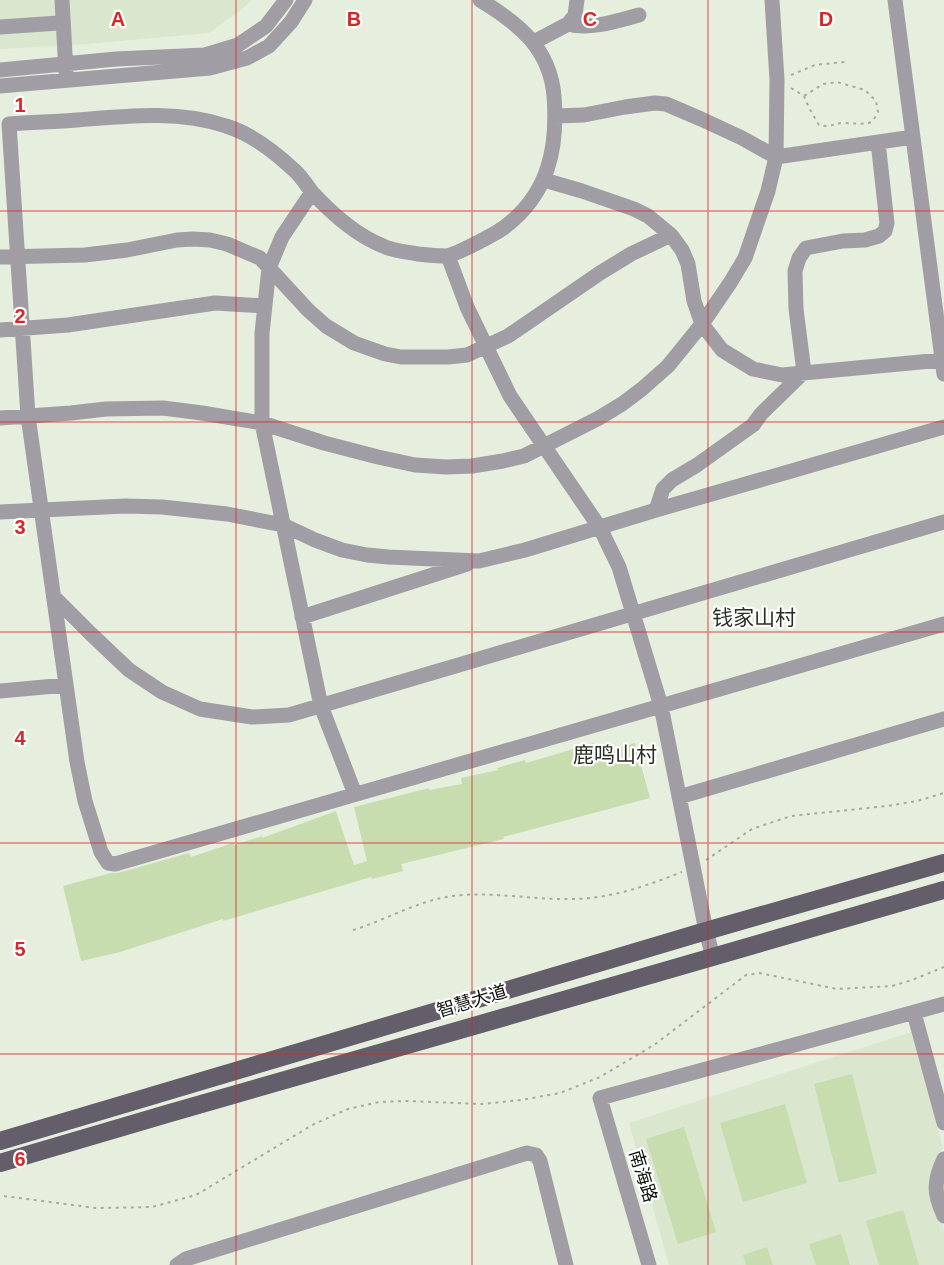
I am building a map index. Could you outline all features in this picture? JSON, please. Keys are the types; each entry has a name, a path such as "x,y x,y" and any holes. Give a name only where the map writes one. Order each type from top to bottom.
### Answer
{"main road":[{"name":"智慧大道","path":"0,1141 706,931 944,863"},
{"name":"智慧大道","path":"0,1163 944,890"}],"street":[{"path":"62,0 67,81"},
{"path":"0,70 116,59 205,55 238,45 266,26 286,0"},
{"path":"0,86 210,68 247,58 269,46 291,22 305,0"},
{"path":"480,0 515,23 534,42 546,61 554,85 556,116 553,148 544,180 531,202 514,220 499,232 448,256 427,255 384,247 365,237 336,217 296,172 278,156 249,135 227,126 207,120 178,116 112,117 9,124 6,189 17,256 28,416 77,762 85,801 105,860 114,864 944,624"},
{"path":"534,42 568,24 575,15 577,0"},
{"path":"0,418 106,409 163,408 202,412 262,423 334,446 378,457 415,465 446,467 503,462 524,456 599,418 642,389 668,366 702,324 745,258 768,191 776,157 777,80 772,0"},
{"path":"544,180 634,209 648,216 671,235 682,250 688,264 694,301 702,324 722,350 753,369 782,375 804,372 943,367 895,0"},
{"path":"568,24 579,27 591,26 639,15"},
{"path":"0,27 59,23 63,18"},
{"path":"556,116 584,116 625,107 655,103 666,104 701,118 776,157 913,137"},
{"path":"804,372 796,309 795,271 799,258 806,248 843,241 865,240 879,236 885,231 887,223 878,142"},
{"path":"312,192 282,237 269,268 262,333 262,423 321,706 354,794"},
{"path":"0,257 85,255 127,250 177,240 210,240 227,244 260,258 292,294 326,326 354,343 401,357 448,357 468,355 508,336 621,261 671,235"},
{"path":"448,256 467,307 510,396 600,528 618,567 661,706 713,957"},
{"path":"0,330 69,325 215,303 265,306"},
{"path":"656,510 663,489 672,480 753,425 761,414 804,372"},
{"path":"302,617 479,561 525,550 944,427"},
{"path":"0,512 115,506 162,507 227,514 283,525 342,550 367,555 479,561"},
{"path":"54,597 129,670 162,692 200,710 252,717 289,716 944,522"},
{"path":"0,691 66,685"},
{"path":"679,797 944,719"},
{"path":"944,1004 914,1013 944,1122"},
{"name":"南海路","path":"649,1265 600,1098 914,1013"},
{"path":"177,1265 186,1259 527,1153 536,1155 540,1161 566,1265"},
{"path":"944,1159 935,1185 937,1200 944,1216"}],"path":[{"path":"777,80 814,65 845,62"},
{"path":"777,80 804,96 819,125 828,127 840,122 864,125 872,122 878,112 876,101 865,90 837,82 823,84 804,96"},
{"path":"352,930 368,926 430,900 446,897 492,895 599,898 633,890 693,868 752,829 791,816 887,806 944,793"},
{"path":"4,1196 96,1208 152,1208 196,1195 314,1124 348,1109 379,1102 482,1104 560,1093 600,1077 654,1045 746,975 759,973 779,976 837,989 892,986 944,967"}],"shaded area":[{"path":"0,0 251,0 209,33 76,45 0,49"},
{"path":"911,1032 943,1148 931,1179 944,1231 944,1265 669,1265 629,1123"}],"building":[{"path":"594,743 597,754 635,743 650,798 503,837 504,839 401,864 403,871 372,879 371,877 223,921 223,919 120,952 81,961 63,886 189,853 191,857 233,843 234,845 262,836 262,838 336,811 354,865 367,861 354,807 429,788 429,790 462,784 461,778 498,770 497,768 525,760 526,763"},
{"path":"852,1074 877,1173 839,1183 814,1084"},
{"path":"785,1104 807,1183 743,1202 720,1123"},
{"path":"684,1127 716,1232 678,1244 646,1139"},
{"path":"903,1210 919,1265 879,1265 866,1221"},
{"path":"841,1234 850,1265 816,1265 809,1244"},
{"path":"767,1247 773,1265 746,1265 743,1255"}],"district":[{"name":"钱家山村","path":"754,618"},
{"name":"鹿鸣山村","path":"615,755"}]}
